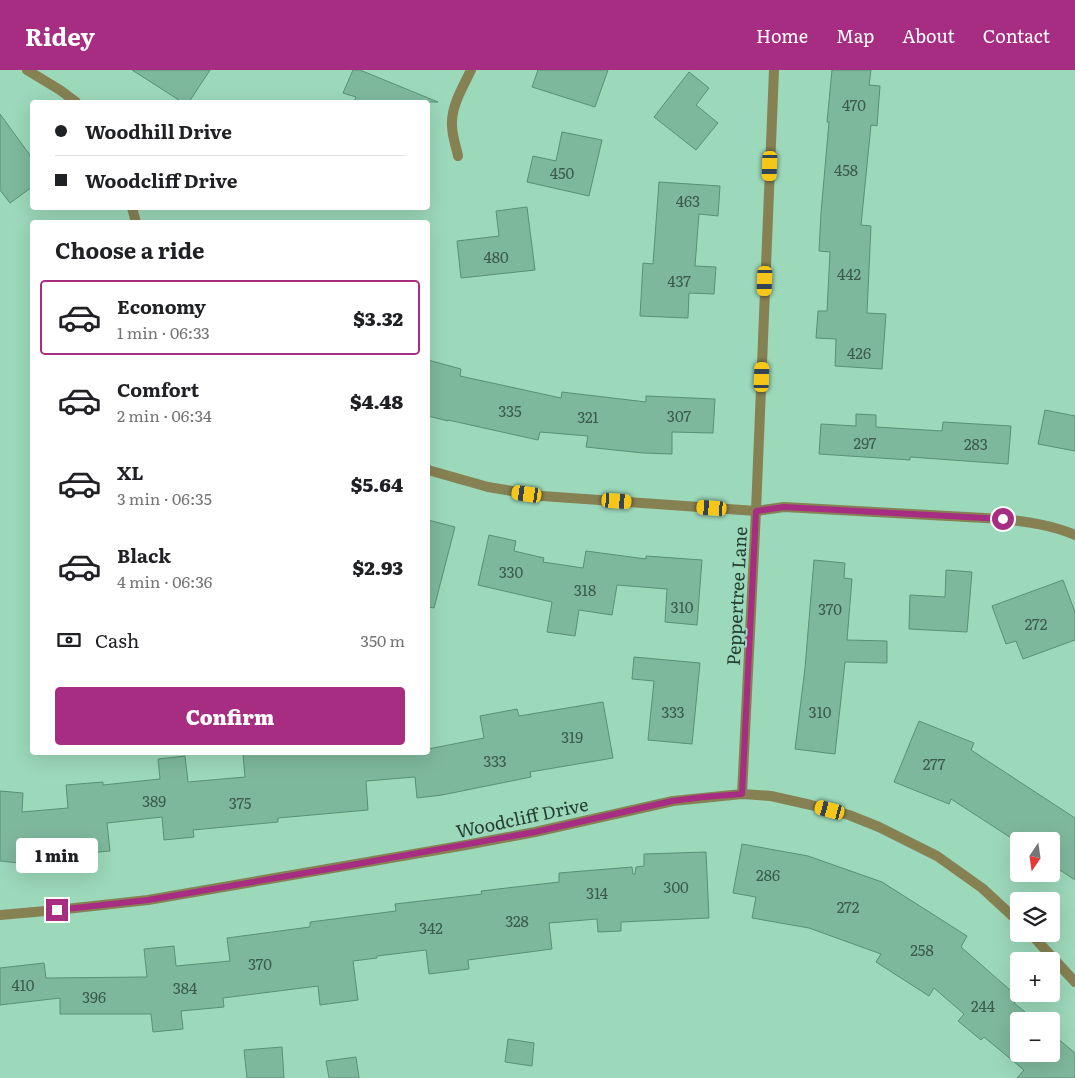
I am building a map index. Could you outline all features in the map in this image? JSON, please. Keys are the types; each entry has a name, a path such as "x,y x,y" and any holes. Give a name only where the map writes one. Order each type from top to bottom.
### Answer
{"street":[{"path":"27,70 73,100"},
{"path":"458,156 452,125 453,114 471,70"},
{"name":"Peppertree Lane","path":"742,794 774,70"},
{"path":"430,471 488,487 542,496 756,511 784,507 1003,519 1049,526 1075,535"},
{"name":"Woodcliff Drive","path":"0,915 148,900 475,844 672,801 742,794 771,796 811,805 849,815 880,827 937,856 982,888 1010,914"},
{"path":"1038,942 1075,982"}],"building":[{"path":"132,70 210,70 190,100 179,100"},
{"path":"353,70 360,70 438,102 430,102 430,100 355,100 356,97 343,93"},
{"path":"538,70 608,70 595,107 532,87"},
{"path":"832,70 871,70 869,85 880,86 877,126 871,125 861,225 871,226 867,313 886,314 882,369 835,366 836,339 816,338 818,311 827,311 830,252 819,251"},
{"path":"689,72 709,88 696,105 718,123 696,150 654,117"},
{"path":"0,114 30,155 30,188 10,203 0,190"},
{"path":"562,132 602,140 589,196 527,182 533,156 556,161"},
{"path":"659,182 720,186 718,216 699,214 695,266 716,267 714,294 689,293 688,318 640,316 643,263 653,264"},
{"path":"527,207 535,270 461,278 457,241 499,236 496,211"},
{"path":"430,361 461,369 460,376 561,398 562,392 646,402 646,396 715,399 713,433 672,432 672,454 586,447 588,436 540,432 538,440 430,416"},
{"path":"1045,410 1075,416 1075,451 1038,444"},
{"path":"856,414 876,415 876,427 942,431 943,422 1011,426 1008,464 910,457 910,460 819,454 821,424 856,426"},
{"path":"430,521 455,527 434,608 430,607"},
{"path":"489,535 516,541 514,551 544,558 543,562 583,568 586,551 646,559 646,556 702,560 697,625 665,622 667,589 617,585 612,615 579,610 575,636 547,632 552,602 478,585"},
{"path":"814,560 845,563 844,578 852,579 847,640 887,641 887,663 845,662 835,754 795,749 805,668"},
{"path":"946,570 972,572 967,632 909,629 910,595 945,597"},
{"path":"1063,580 1075,612 1075,640 1023,659 1016,641 1006,644 992,606"},
{"path":"634,657 700,663 692,744 648,740 654,681 632,679"},
{"path":"603,702 613,758 530,772 531,777 442,795 417,798 415,777 366,781 368,810 278,818 278,822 193,830 194,837 164,840 162,817 107,823 110,851 19,859 19,863 0,861 0,791 23,793 22,812 68,808 66,785 103,782 103,785 160,779 158,759 185,756 188,782 245,777 243,755 430,755 430,749 484,738 480,716 517,709 519,716"},
{"path":"919,721 974,743 971,750 1075,818 1075,880 1060,870 1060,832 1010,832 1010,837 951,799 949,804 894,782"},
{"path":"742,844 808,856 882,882 967,936 961,947 1010,990 1010,1002 1015,1002 1025,1012 1010,1012 1010,1058 984,1037 981,1040 958,1021 964,1014 934,988 929,996 876,962 881,954 809,928 752,918 756,897 733,893"},
{"path":"706,852 709,918 621,922 621,931 598,932 597,919 549,923 552,949 468,960 469,969 429,974 426,950 353,961 358,1000 320,1005 318,986 223,998 224,1007 181,1011 183,1029 153,1032 151,1014 60,1014 60,998 0,1005 0,968 44,963 46,978 147,977 144,949 174,946 176,966 230,961 227,938 310,927 310,922 396,911 395,904 482,894 481,891 559,882 559,873 632,867 633,874 635,874 636,867 644,866 644,854"},
{"path":"508,1039 534,1043 532,1066 505,1062"},
{"path":"1060,1040 1075,1053 1075,1078 1017,1078 1024,1070 1014,1062 1060,1062"},
{"path":"282,1047 284,1078 247,1078 244,1050"},
{"path":"356,1057 359,1078 329,1078 326,1061"}],"route":[{"path":"57,910 148,900 535,832 672,801 742,794 756,511 784,507 1003,519"}]}
